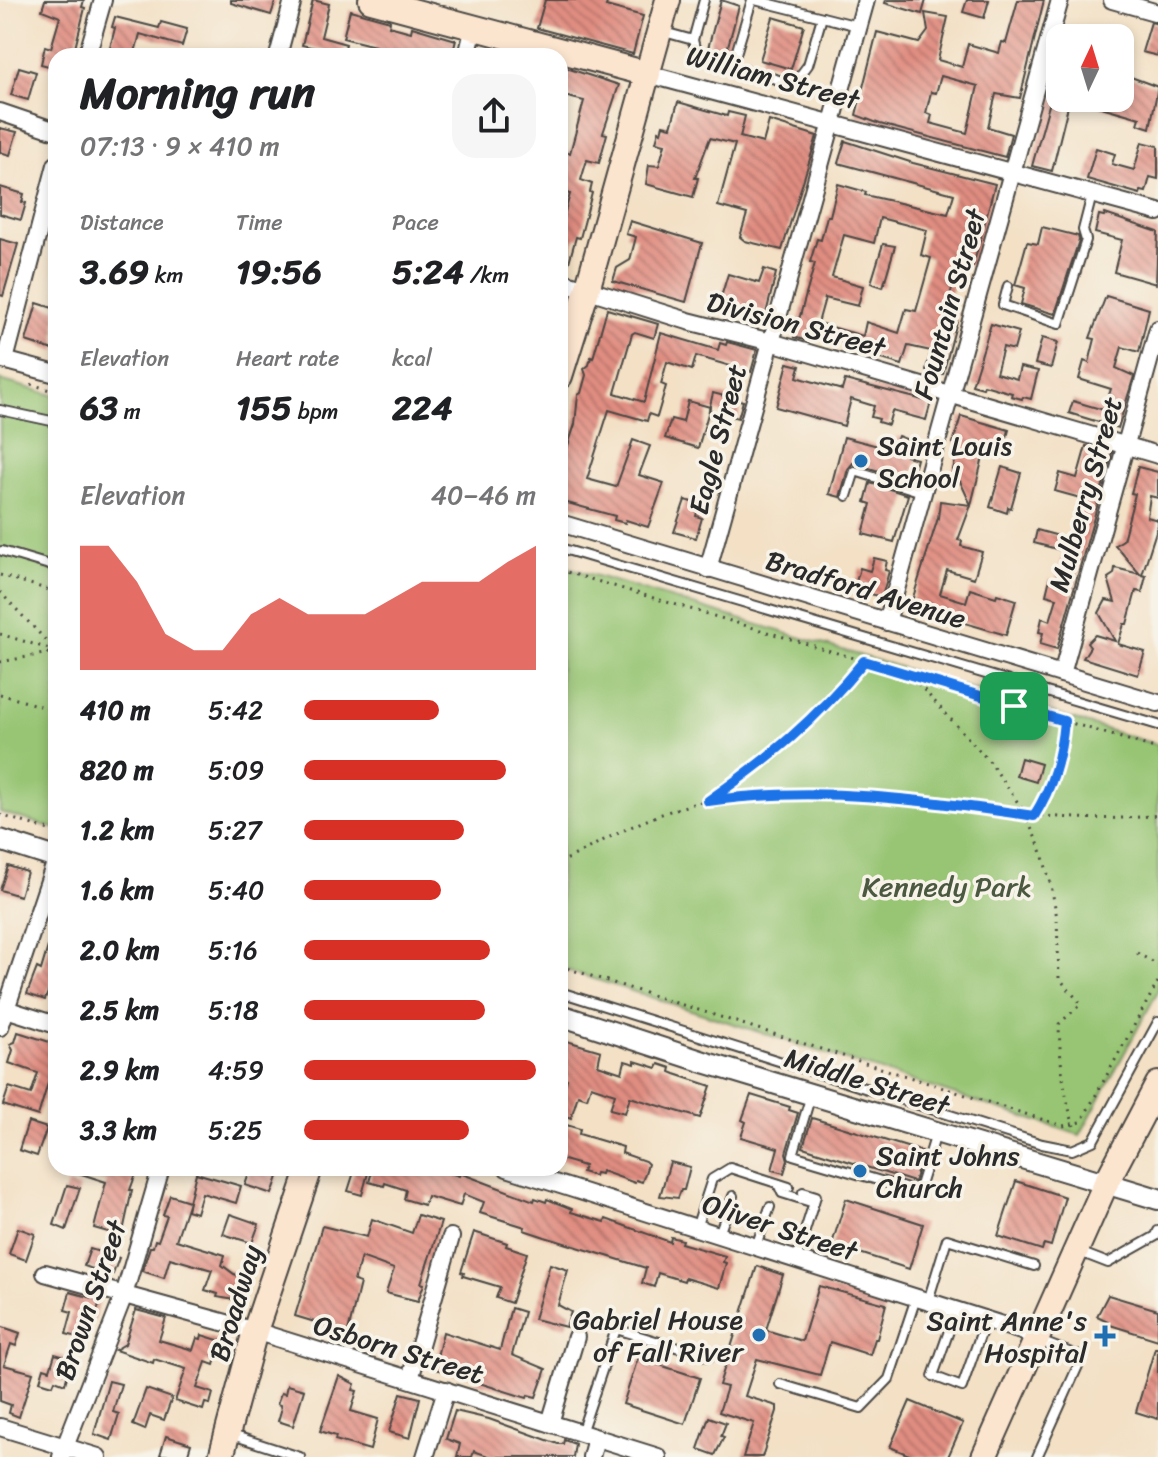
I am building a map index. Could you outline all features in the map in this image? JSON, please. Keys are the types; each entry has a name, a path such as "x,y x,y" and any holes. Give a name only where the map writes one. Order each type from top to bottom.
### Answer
{"main road":[{"name":"William Street","path":"371,0 552,48"},
{"path":"568,351 668,0"},
{"name":"William Street","path":"568,52 648,74"},
{"path":"984,1457 1106,1183 1158,1084"},
{"name":"Broadway","path":"224,1446 255,1331 307,1176"}],"street":[{"path":"89,48 103,0"},
{"path":"280,48 293,0"},
{"name":"Eagle Street","path":"708,569 866,0"},
{"name":"Fountain Street","path":"887,622 1060,0"},
{"path":"1112,0 1158,13"},
{"path":"469,48 474,27"},
{"name":"William Street","path":"648,74 1158,212"},
{"path":"0,112 48,128"},
{"path":"48,194 2,360 48,372"},
{"name":"Division Street","path":"568,284 1158,455"},
{"name":"Mulberry Street","path":"1062,674 1158,329"},
{"name":"Bradford Avenue","path":"568,525 1158,703"},
{"path":"0,840 48,856"},
{"path":"0,1027 48,883"},
{"path":"6,1009 48,1022"},
{"name":"Middle Street","path":"568,1018 1158,1199"},
{"name":"Brown Street","path":"63,1452 124,1295 159,1176"},
{"name":"Oliver Street","path":"532,1176 986,1319 1036,1338"},
{"path":"410,1379 451,1237"},
{"name":"Osborn Street","path":"45,1273 255,1331 658,1457"},
{"path":"550,1423 576,1337"},
{"path":"425,1457 446,1390"},
{"path":"0,1427 63,1452 98,1457"},
{"path":"589,1435 591,1457"}],"lane":[{"path":"704,0 693,40 697,56 796,85 808,65 822,17"},
{"path":"732,67 754,0 859,27"},
{"path":"660,31 693,40"},
{"path":"1008,286 1003,305 1059,324 1086,240 1083,230 1092,195"},
{"path":"0,410 48,420"},
{"path":"847,496 855,471 923,493"},
{"path":"568,550 1158,725"},
{"path":"2,551 48,565"},
{"path":"568,995 1027,1139 1072,1150 1093,1141 1158,1022"},
{"path":"811,1094 793,1155 918,1192 937,1132"},
{"path":"696,1228 712,1179 730,1168 789,1187"},
{"path":"778,1184 782,1193 814,1203"},
{"path":"796,1260 816,1196 803,1192"},
{"path":"719,1235 733,1196"},
{"path":"756,1247 770,1207"},
{"path":"1076,1251 1108,1263 1156,1236 1158,1231"},
{"path":"780,1384 861,1408 889,1379 947,1239 1034,1266"},
{"path":"957,1310 933,1376 962,1387 986,1319"},
{"path":"589,1435 616,1329 709,1357"},
{"path":"1036,1338 1082,1357 1037,1457"},
{"path":"224,1446 268,1447 300,1457"},
{"path":"264,1457 268,1447"}],"path":[{"path":"568,572 1158,749"},
{"path":"0,575 48,590"},
{"path":"0,592 48,643"},
{"path":"0,634 48,649"},
{"path":"0,662 48,653"},
{"path":"708,801 751,772 794,737 824,708 864,661"},
{"path":"911,675 990,762 1025,815 1041,850 1057,918 1059,978 1081,1004 1059,1024 1063,1083 1074,1126"},
{"path":"0,694 48,709"},
{"path":"1034,816 1053,780 1062,747 1064,721"},
{"path":"568,859 668,811 708,801 765,794 904,799 1034,816 1117,819 1158,815"},
{"path":"0,815 48,830"},
{"path":"1137,953 1158,965"},
{"path":"568,969 1063,1126 1074,1126 1086,1115 1158,982"}],"green space":[{"path":"0,380 48,394 48,827 0,812"},
{"name":"Kennedy Park","path":"568,567 1158,745 1158,991 1080,1135 568,971"}],"building":[{"path":"45,0 84,0 82,7 85,8 75,48 51,48 60,17 42,10"},
{"path":"231,0 276,0 271,15 231,3"},
{"path":"313,0 329,4 321,37 346,44 345,48 302,45"},
{"path":"545,0 608,0 606,6 643,16 633,54 537,28"},
{"path":"721,0 739,6 725,57 707,52"},
{"path":"886,0 926,0 922,14 885,3"},
{"path":"967,0 989,0 984,18 963,12"},
{"path":"1018,0 1044,0 1020,98 996,94 988,127 1011,134 1005,157 856,115 877,32 919,43 928,31 925,13 948,17 938,60 962,67 968,44 999,53 1002,42 1006,43","holes":["941,76 978,86 967,133 930,123 932,115 926,113 931,92 936,93"]},
{"path":"350,10 390,21 389,26 411,32 412,27 456,40 454,48 374,48 343,38"},
{"path":"115,17 159,28 161,22 187,29 182,46 140,34 136,48 110,48 115,28 112,27"},
{"path":"773,17 804,26 791,69 760,60"},
{"path":"1151,22 1158,24 1158,56 1142,52"},
{"path":"45,46 51,48 48,48 48,66 41,64"},
{"path":"19,67 36,72 28,100 11,95"},
{"path":"568,69 619,85 603,133 607,134 599,163 587,160 581,180 592,184 592,193 580,238 576,237 569,262 568,152 584,101 568,97"},
{"path":"1134,78 1158,87 1150,128 1138,124 1140,118 1119,112 1134,112"},
{"path":"678,102 727,116 728,112 745,116 740,137 763,143 769,121 817,136 782,250 745,241 740,237 747,214 718,206 735,144 710,138 695,178 698,178 693,197 646,184 649,165 659,166 665,144 656,142 659,131 663,125 671,127"},
{"path":"1047,112 1067,112 1052,171 1032,166"},
{"path":"0,128 17,132 10,155 0,152"},
{"path":"845,141 913,163 995,184 973,266 959,263 946,310 957,313 957,321 943,374 926,370 931,351 908,346 902,365 865,354 866,350 815,335 814,338 805,336 804,340 794,337 815,263 810,262 817,239 821,240 827,216 830,216 838,184 866,192 865,195 948,214 954,194 838,163","holes":["880,218 927,230 921,255 931,258 916,311 906,309 899,333 866,322 863,336 818,323 825,298 858,306 863,286 832,277 844,235 874,243"]},
{"path":"1142,142 1158,146 1158,179 1150,177 1146,192 1141,191 1140,194 1087,179 1096,148 1115,154 1112,164 1134,170"},
{"path":"0,187 24,194 22,202 26,203 21,220 0,214"},
{"path":"1105,214 1158,232 1156,284 1114,272 1122,240 1095,233 1099,215"},
{"path":"630,221 702,243 686,302 613,281 617,268 630,260 636,237 626,234"},
{"path":"1042,227 1078,236 1079,240 1055,314 1021,304 1025,288 1015,285 1027,242 1038,244"},
{"path":"0,239 18,244 3,296 0,295"},
{"path":"883,244 895,246 883,287 871,283"},
{"path":"764,269 776,273 764,322 718,307 728,274 759,283"},
{"path":"1106,296 1149,309 1139,352 1122,347 1116,368 1134,376 1118,428 1069,413 1073,401 1104,410 1111,389 1079,379 1084,361 1089,363 1095,339 1090,338"},
{"path":"37,303 48,306 48,348 26,341"},
{"path":"607,309 658,324 654,338 635,332 632,334 615,393 644,402 661,333 718,350 720,343 726,345 727,342 757,350 751,372 696,356 692,370 667,362 661,384 666,386 657,417 649,414 647,421 609,410 587,479 616,487 633,440 650,446 639,475 664,483 648,527 626,520 625,523 614,520 615,516 568,503 568,445 575,424 578,395 586,375 584,369 593,358"},
{"path":"991,324 1019,332 1014,350 1003,347 996,373 1017,379 1020,367 1038,371 1031,399 1011,396 1012,393 984,385 983,388 972,385"},
{"path":"1042,338 1058,342 1051,368 1035,364"},
{"path":"788,363 800,366 797,377 842,390 845,380 931,402 926,420 892,411 888,425 871,417 874,406 851,399 844,426 776,407"},
{"path":"713,393 743,401 738,418 709,410"},
{"path":"688,401 710,407 698,448 665,438 671,419 683,422"},
{"path":"961,416 1009,430 1001,458 984,453 971,505 960,481 951,478 959,445 953,443"},
{"path":"898,436 911,441 906,456 917,459 911,481 853,463 848,469 840,497 829,494 844,437 893,450"},
{"path":"1086,446 1112,453 1057,649 1040,644 1043,633 1039,632 1042,618 1050,621 1057,598 1046,595 1050,578 1056,580 1064,551 1034,543 1037,530 1073,540 1084,499 1055,491 1060,473 1077,478"},
{"path":"1002,467 1021,473 1007,513 990,507"},
{"path":"1138,467 1158,472 1158,498 1150,496 1147,517 1158,520 1158,525 1142,575 1146,576 1142,592 1136,591 1118,644 1145,652 1138,675 1083,658 1090,647 1087,643 1095,635 1115,641 1099,613 1106,600 1115,602 1108,578 1114,574 1115,568 1140,574 1115,545 1123,540 1135,494 1131,493"},
{"path":"870,483 908,495 894,542 863,534 871,504 865,502"},
{"path":"685,500 699,504 696,516 702,518 696,538 674,532"},
{"path":"940,501 971,505 958,540 962,541 961,546 982,552 974,578 947,570 940,594 966,602 970,589 1016,600 1006,635 910,607 938,518"},
{"path":"874,558 887,561 885,570 889,571 882,597 867,593 869,585 856,582 860,568 870,571"},
{"path":"1021,758 1041,764 1036,782 1016,776"},
{"path":"8,866 27,872 20,896 0,890"},
{"path":"48,947 48,992 45,1000 27,994 37,968 41,970"},
{"path":"18,1032 48,1041 48,1083 38,1116 3,1105 9,1087 31,1094 38,1073 9,1063 13,1050 10,1044 15,1042"},
{"path":"568,1041 601,1051 598,1065 622,1073 625,1061 657,1068 659,1064 671,1068 670,1072 711,1086 700,1118 630,1097 625,1113 610,1109 615,1094 591,1086 587,1098 578,1095 571,1118 568,1117"},
{"path":"751,1095 790,1107 789,1110 798,1113 786,1153 788,1160 784,1173 772,1170 778,1148 741,1137 746,1122 742,1120"},
{"path":"812,1118 923,1152 914,1182 803,1147"},
{"path":"28,1122 47,1128 37,1156 19,1150"},
{"path":"568,1125 580,1129 579,1134 623,1147 622,1153 648,1164 642,1182 636,1180 635,1183 602,1171 594,1176 582,1172 584,1166 568,1161"},
{"path":"670,1162 690,1167 684,1190 678,1198 660,1196"},
{"path":"88,1176 135,1176 122,1236 94,1228 106,1182"},
{"path":"195,1176 241,1186 236,1203 202,1193 196,1213 187,1210"},
{"path":"248,1176 278,1177 272,1194 245,1185"},
{"path":"353,1176 367,1176 362,1195 348,1191"},
{"path":"371,1176 468,1176 534,1201 535,1198 546,1202 547,1199 572,1209 571,1212 605,1222 606,1219 670,1242 671,1237 682,1240 681,1243 725,1256 723,1262 726,1263 719,1288 658,1273 654,1287 642,1283 646,1268 480,1213 484,1202 464,1194 460,1206 427,1196 424,1205 404,1199 406,1190 385,1183 384,1186 369,1182"},
{"path":"1016,1181 1065,1197 1051,1246 1044,1244 1042,1250 998,1236"},
{"path":"67,1185 80,1188 66,1230 54,1225"},
{"path":"170,1195 189,1201 176,1240 225,1255 222,1265 243,1277 235,1300 217,1297 218,1294 205,1290 212,1270 170,1258 164,1278 142,1271 150,1247 153,1247 155,1240 158,1241"},
{"path":"846,1199 923,1224 909,1269 832,1244"},
{"path":"230,1214 259,1224 252,1243 223,1234"},
{"path":"418,1215 441,1222 418,1301 386,1293 394,1269 361,1257 354,1281 360,1283 348,1332 295,1316 322,1226 367,1237 372,1219 412,1233"},
{"path":"18,1228 35,1234 26,1260 9,1254"},
{"path":"474,1232 527,1253 511,1303 496,1298 500,1287 463,1276 461,1272"},
{"path":"90,1249 119,1258 113,1274 84,1266"},
{"path":"550,1264 568,1270 558,1305 571,1312 566,1327 534,1319"},
{"name":"Gabriel House of Fall River","path":"757,1266 783,1275 766,1330 802,1341 819,1286 886,1304 870,1355 830,1342 820,1375 757,1359 745,1396 777,1406 777,1411 762,1457 743,1457 754,1423 719,1412 727,1387 719,1385"},
{"path":"70,1292 100,1300 95,1320 87,1318 82,1338 66,1334 72,1312 65,1310"},
{"path":"1108,1295 1158,1310 1158,1340 1107,1324 1108,1321 1097,1316"},
{"path":"511,1308 524,1312 512,1355 546,1369 536,1397 528,1395 527,1398 473,1381 474,1378 434,1369 443,1332 500,1350"},
{"path":"136,1310 166,1318 159,1340 193,1350 197,1338 201,1339 202,1335 221,1341 214,1365 206,1362 197,1388 213,1393 210,1404 205,1403 203,1410 175,1401 186,1369 154,1359 153,1363 115,1350 125,1344"},
{"path":"0,1326 20,1333 16,1346 11,1344 4,1365 33,1373 19,1417 9,1413 11,1405 0,1401"},
{"path":"1155,1348 1158,1348 1158,1419 1136,1412"},
{"path":"55,1354 72,1359 65,1384 55,1380 53,1385 40,1381 44,1368 50,1370"},
{"path":"638,1358 700,1378 685,1424 623,1404"},
{"path":"339,1376 355,1384 353,1390 357,1391 351,1411 378,1419 370,1450 335,1440 336,1436 320,1431"},
{"path":"109,1381 121,1384 113,1412 119,1414 111,1440 94,1434"},
{"path":"287,1385 304,1390 293,1426 278,1421 281,1411 277,1404 281,1393 285,1394"},
{"path":"146,1389 172,1398 164,1420 150,1415 145,1430 133,1425"},
{"path":"401,1393 420,1398 410,1438 389,1432"},
{"path":"910,1401 963,1423 948,1457 914,1457 890,1447"},
{"path":"455,1411 489,1419 558,1444 563,1444 564,1440 575,1444 573,1457 491,1457 474,1451 472,1457 457,1457 460,1444 446,1439"},
{"path":"709,1417 726,1423 721,1436 724,1437 715,1455 698,1449"},
{"path":"166,1436 191,1444 187,1457 160,1455"}],"place":[{"name":"Saint Louis School","path":"861,461"},
{"name":"Saint Johns Church","path":"860,1171"},
{"name":"Gabriel House of Fall River","path":"759,1335"},
{"name":"Saint Anne's Hospital","path":"1105,1336"}],"route":[{"path":"864,661 1014,706 1064,721 1062,747 1053,780 1034,816 849,795 765,794 708,801 751,772 794,737 824,708 864,661"}]}
